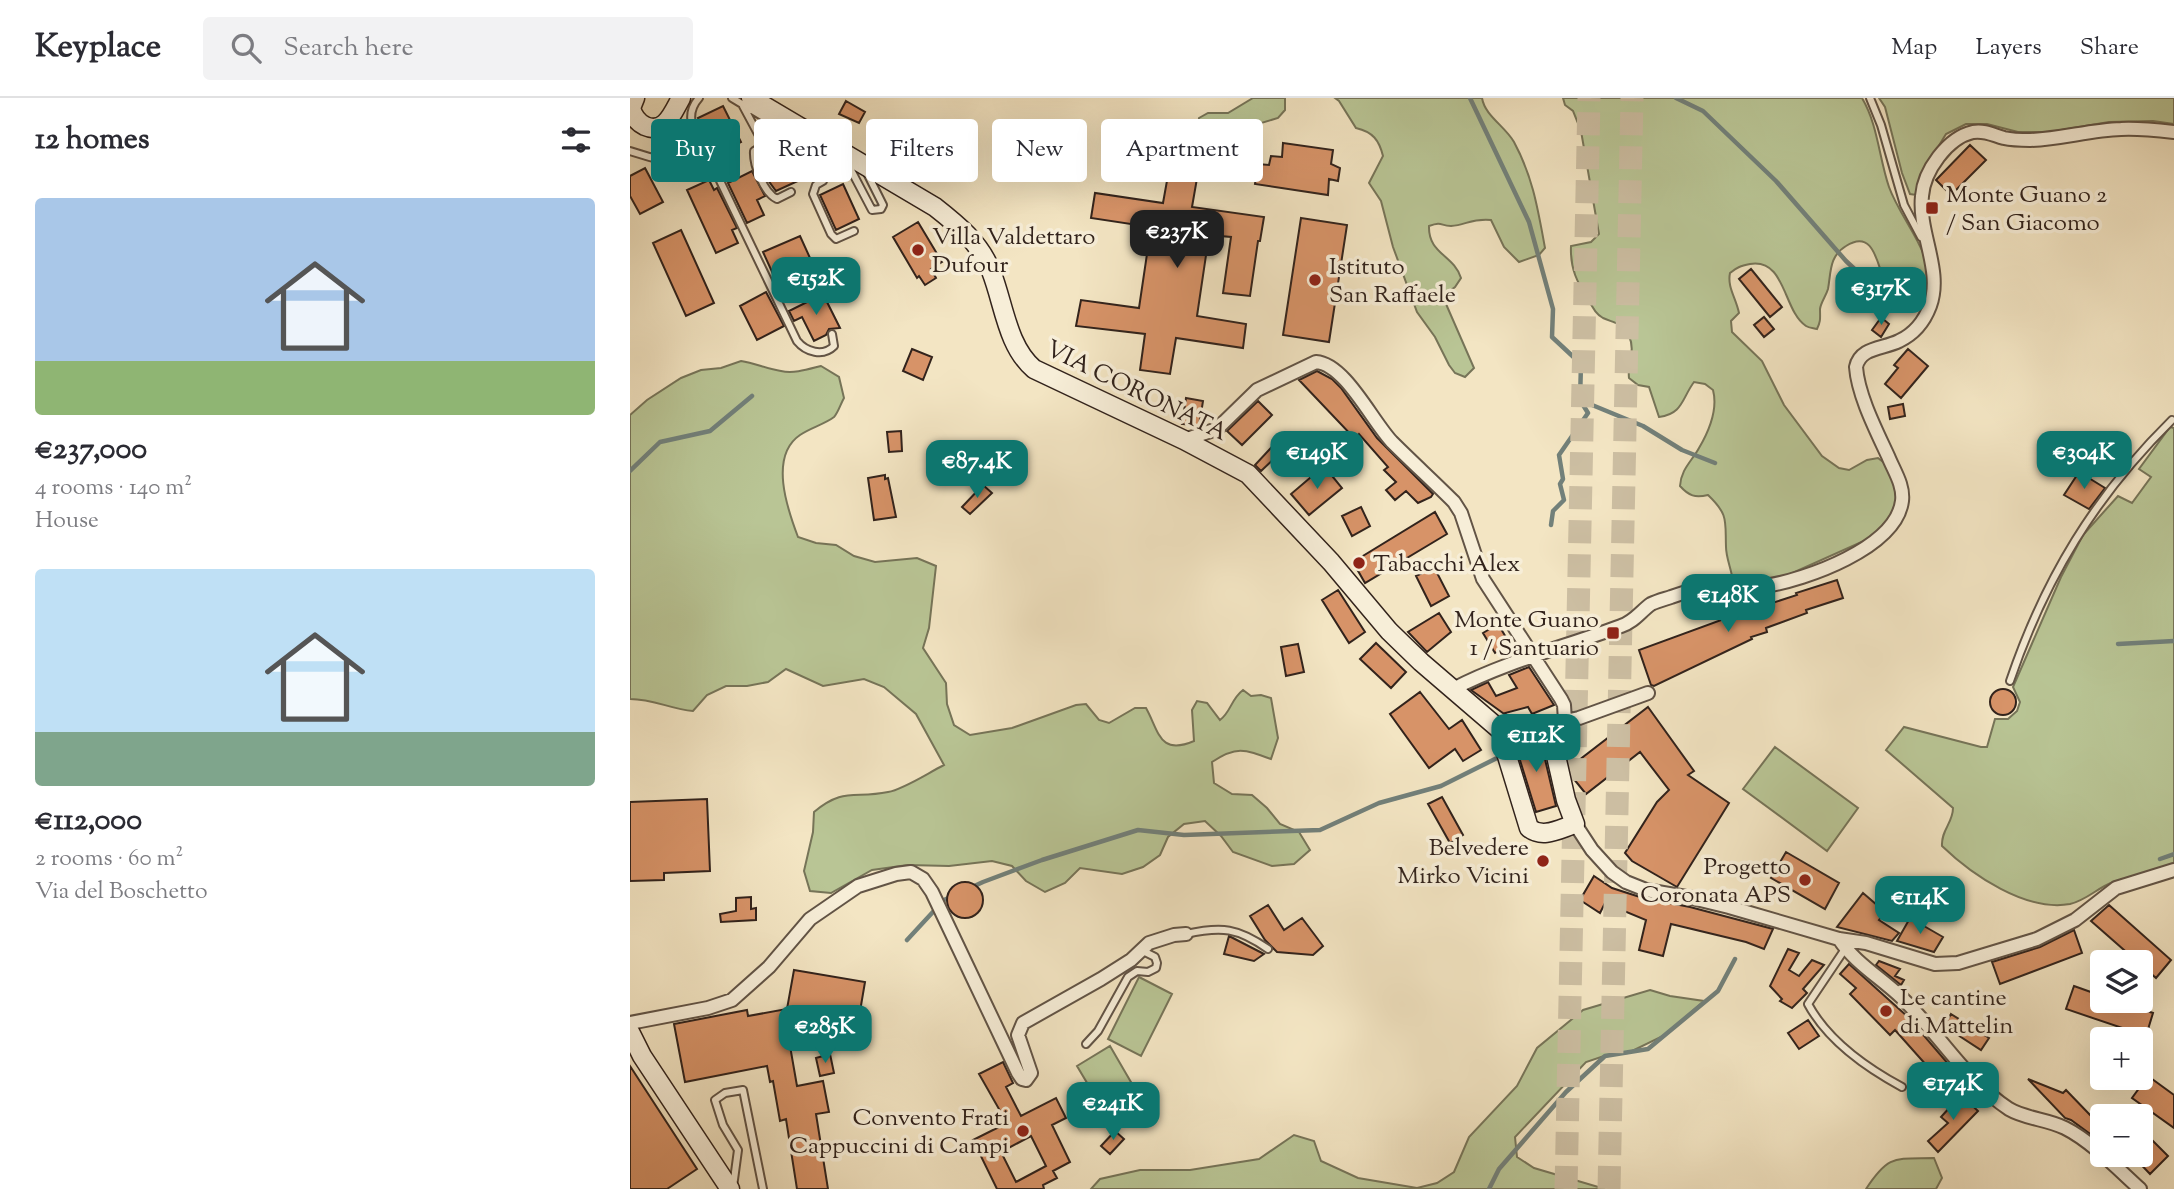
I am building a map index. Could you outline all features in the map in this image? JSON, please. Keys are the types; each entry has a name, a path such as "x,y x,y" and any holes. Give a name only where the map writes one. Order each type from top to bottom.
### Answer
{"street":[{"path":"635,98 631,108 636,119 643,125 656,128 664,126 681,98"},
{"name":"VIA CORONATA","path":"746,101 935,207 972,240 990,269 1017,349 1025,361 1034,369 1184,440 1248,474 1331,562 1389,631 1506,735"},
{"path":"1453,689 1477,676 1532,655 1625,625 1651,604 1681,594 1713,586 1763,586 1793,580 1859,551 1890,528 1902,503 1902,488 1870,415 1856,367 1861,355 1909,335 1931,305 1935,282 1922,204 1925,183 1936,161 1961,137 1972,132 1983,131 2001,137 2028,140 2121,129 2174,132"},
{"path":"1184,440 1217,429 1257,390 1316,362 1326,363 1344,380 1391,440 1454,502 1461,513 1483,579 1564,705 1557,723 1566,800 1575,824 1592,850 1626,883 1646,890 1748,912 1842,944 1866,943 1935,964 1958,963 2037,939 2076,920 2116,888 2174,870"},
{"path":"1575,824 1543,834 1535,833 1529,828 1503,743 1506,735 1512,731 1557,723 1648,693"},
{"path":"630,1023 708,1008 732,1000 769,967 810,919 858,886 912,872 923,879 932,892 1018,1073 1026,1080 1031,1073 1018,1035 1023,1023 1131,960 1149,943 1174,934 1186,934"},
{"path":"1842,944 1901,997 1977,1083 1997,1101 2013,1111 2065,1128 2140,1189"},
{"path":"630,1032 642,1056 731,1189"},
{"path":"712,1162 716,1189"}],"lane":[{"path":"690,119 692,107 699,98"},
{"name":"VIA CORONATA","path":"732,98 746,101 771,119"},
{"path":"1870,98 1881,125 1904,205 1928,250"},
{"path":"746,101 764,145 754,151 753,159 770,196 777,199 791,192"},
{"path":"630,152 651,157"},
{"name":"VIA CORONATA","path":"852,172 872,210 878,211 883,205 863,165"},
{"path":"721,182 797,341 802,347 820,352 830,350 834,346 832,334"},
{"path":"820,182 813,194 831,234 836,239 854,231"},
{"path":"2010,681 2056,571 2085,521 2139,454 2172,420"},
{"path":"1186,934 1223,928 1251,937 1268,949"},
{"path":"1842,944 1808,1004 1815,1017 1859,1061 1902,1087"},
{"path":"1086,1044 1098,1031 1128,977 1137,971 1148,972 1156,968 1155,957 1141,950"},
{"path":"731,1189 738,1150 723,1125 715,1100 725,1093 743,1090 763,1189"}],"green space":[{"path":"1253,98 1285,98 1285,110 1278,118 1263,123 1263,119 1199,119 1208,113 1228,113"},
{"path":"1335,98 1482,98 1491,116 1514,142 1534,194 1545,248 1539,255 1519,262 1504,247 1491,220 1451,226 1429,226 1433,243 1458,270 1461,278 1447,293 1446,304 1474,368 1465,377 1455,373 1449,365 1435,337 1417,312 1393,247 1381,201 1369,183 1383,156 1379,145 1371,134 1356,128"},
{"path":"1563,98 1862,98 1872,119 1889,187 1927,265 1929,294 1907,294 1888,286 1875,254 1865,242 1846,246 1836,255 1817,329 1807,327 1798,319 1771,269 1762,264 1750,264 1735,269 1729,278 1739,313 1731,321 1732,332 1762,361 1784,405 1822,456 1839,468 1849,470 1867,460 1878,458 1887,465 1898,489 1894,516 1875,536 1788,575 1766,580 1732,576 1726,550 1723,513 1708,495 1692,495 1680,486 1685,470 1709,427 1714,405 1713,390 1705,384 1694,382 1673,413 1659,417 1649,387 1638,385 1629,378 1632,347 1627,332 1597,313 1575,275 1571,246 1591,242 1599,234 1581,131 1573,111 1565,105"},
{"path":"1879,98 2174,98 2174,124 2153,121 2109,122 2049,132 2018,132 1987,124 1966,124 1946,134 1927,165 1916,195 1910,194 1885,107"},
{"path":"741,361 786,372 821,366 839,377 844,398 834,417 800,435 785,456 783,483 794,525 798,537 816,543 836,545 854,556 875,562 917,558 936,566 929,628 923,648 946,683 947,704 954,725 970,735 1012,728 1076,705 1086,704 1099,720 1109,723 1135,708 1146,708 1162,739 1167,743 1182,745 1194,741 1192,710 1197,701 1207,703 1220,720 1243,690 1251,696 1271,698 1278,738 1271,759 1247,751 1228,753 1212,762 1214,783 1232,794 1252,795 1280,824 1299,832 1310,850 1294,864 1272,866 1233,852 1205,821 1184,824 1168,837 1160,855 1143,867 1122,874 1080,868 1065,883 1045,892 1026,881 1012,866 992,861 949,866 908,865 872,870 831,893 810,891 804,871 813,832 814,812 833,799 894,790 944,765 916,714 884,687 864,679 823,686 786,669 768,682 726,686 707,695 693,711 630,699 630,415 647,400 681,378 701,370 721,368"},
{"path":"2170,427 2174,428 2174,863 2148,874 2113,882 2070,904 2053,905 2018,897 1984,879 1942,846 1953,808 1886,750 1904,727 1987,747 1995,719 2008,719 2017,711 2020,702 2013,687 2061,577 2083,535 2118,496 2132,503 2151,477 2139,469"},
{"path":"1775,747 1858,808 1827,851 1743,789"},
{"path":"1139,977 1172,994 1141,1056 1108,1039"},
{"path":"1650,990 1704,1001 1665,1035 1628,1053 1607,1055 1586,1062 1515,1137 1517,1157 1534,1168 1605,1189 1091,1189 1100,1179 1140,1170 1190,1170 1259,1159 1294,1135 1314,1141 1321,1161 1358,1178 1417,1188 1437,1183 1454,1172 1469,1137 1517,1086 1537,1048 1583,1010"},
{"path":"1110,1046 1146,1108 1114,1128 1077,1066"},
{"path":"1934,1158 1942,1178 1936,1189 1866,1189 1887,1164 1901,1159"}],"building":[{"path":"846,101 865,112 859,123 839,114"},
{"path":"723,106 730,119 698,119"},
{"path":"1283,143 1333,150 1331,164 1340,168 1338,181 1329,179 1328,195 1255,184 1263,182 1263,164 1269,165 1271,156 1282,157"},
{"path":"1970,145 1986,160 1951,195 1936,180"},
{"path":"645,168 663,202 640,214 630,196 630,176"},
{"path":"752,171 754,182 758,182 765,196 757,200 764,215 747,223 728,183 740,182 740,177"},
{"path":"705,182 710,182 714,190 717,188 737,228 732,230 738,243 716,253 687,190"},
{"path":"769,182 796,182 776,191"},
{"path":"1167,182 1196,182 1192,207 1264,217 1250,296 1223,293 1231,237 1209,235 1197,316 1246,324 1243,348 1176,338 1170,374 1140,370 1145,334 1076,326 1081,300 1139,308 1151,227 1091,218 1095,193 1163,203"},
{"path":"843,184 859,219 836,230 820,195"},
{"name":"Istituto San Raffaele","path":"1301,218 1347,225 1329,342 1283,335"},
{"name":"Villa Valdettaro Dufour","path":"918,222 942,262 931,269 936,278 925,285 919,276 917,278 893,237"},
{"path":"681,230 714,303 686,316 653,243"},
{"path":"800,236 810,258 773,274 763,252"},
{"path":"1751,269 1782,307 1770,317 1739,279"},
{"path":"766,292 784,326 757,340 740,306"},
{"path":"823,294 840,328 829,329 826,335 814,341 802,317 794,321 789,311"},
{"path":"1764,317 1774,329 1764,337 1754,325"},
{"path":"1880,319 1889,324 1881,337 1872,330"},
{"path":"912,349 932,357 923,380 903,371"},
{"path":"1908,349 1928,366 1901,398 1885,384 1898,368 1894,365"},
{"path":"1317,371 1332,379 1341,388 1377,438 1433,494 1431,497 1418,503 1406,491 1395,500 1386,490 1396,482 1384,470 1388,467 1359,434 1355,439 1299,380"},
{"path":"1186,398 1203,401 1199,426 1182,424"},
{"path":"1258,401 1272,415 1242,445 1227,431"},
{"path":"1903,404 1905,416 1890,419 1888,407"},
{"path":"901,431 902,451 889,452 887,432"},
{"path":"1284,434 1302,452 1287,466 1277,456 1261,471 1255,465"},
{"path":"1324,466 1342,488 1309,515 1291,494"},
{"path":"2079,472 2105,488 2089,509 2064,495"},
{"path":"885,475 885,479 888,478 896,517 874,520 868,478"},
{"path":"983,485 992,493 970,514 962,507"},
{"path":"1361,507 1370,526 1352,536 1342,516"},
{"path":"1435,512 1447,534 1365,583 1353,562"},
{"path":"1434,567 1449,596 1431,606 1416,576"},
{"path":"1837,580 1843,598 1806,610 1807,613 1766,628 1767,632 1751,637 1752,639 1654,686 1651,685 1639,650 1732,616 1733,619 1767,608 1766,605 1797,595 1796,593"},
{"path":"1338,590 1365,632 1349,643 1322,600"},
{"path":"1439,613 1451,632 1427,652 1408,632"},
{"path":"1498,624 1510,644 1495,653 1483,633"},
{"path":"1376,643 1406,672 1391,688 1360,659"},
{"path":"1298,644 1304,672 1286,676 1281,647"},
{"path":"1529,667 1554,705 1532,714 1528,707 1505,713 1507,716 1471,690 1488,682 1496,696 1517,688 1509,675"},
{"path":"2003,689 2012,693 2016,702 2012,711 2003,715 1994,711 1990,702 1994,693"},
{"path":"1420,692 1449,729 1462,720 1481,750 1463,761 1455,749 1429,768 1390,714"},
{"path":"1648,707 1694,771 1688,775 1729,803 1677,887 1632,861 1625,853 1657,802 1669,790 1640,752 1586,794 1573,778 1570,767"},
{"path":"1540,738 1556,806 1536,812 1515,744"},
{"path":"1442,797 1463,835 1450,843 1428,804"},
{"path":"707,799 710,871 664,873 664,880 630,881 630,802"},
{"name":"Progetto Coronata APS","path":"1786,852 1839,883 1825,909 1771,878"},
{"path":"1594,876 1612,888 1643,898 1690,907 1773,929 1764,949 1671,924 1663,956 1639,950 1646,920 1605,903 1600,913 1580,900"},
{"path":"965,882 978,887 983,900 978,913 965,918 952,913 947,900 952,887"},
{"path":"1863,893 1885,912 1879,920 1899,933 1892,941 1837,927"},
{"path":"751,897 751,909 756,908 756,920 721,922 720,914 736,911 736,898"},
{"path":"1268,905 1284,930 1302,918 1323,946 1313,955 1277,952 1265,940 1250,916"},
{"path":"2109,905 2171,960 2156,978 2153,975 2153,950 2124,950 2091,921"},
{"path":"1910,918 1943,937 1934,952 1897,941"},
{"path":"2074,930 2082,953 2000,984 1992,962 2040,947"},
{"path":"1229,936 1264,954 1254,961 1224,954"},
{"path":"1788,949 1799,953 1789,970 1799,976 1812,960 1824,965 1803,989 1807,993 1792,1008 1780,1001 1782,999 1770,986"},
{"path":"1879,961 1900,969 1895,976 1904,980 1901,985 1876,965"},
{"path":"1849,964 1908,1017 1956,1073 1944,1085 1895,1030 1890,1035 1850,994 1856,988 1840,974"},
{"path":"794,970 865,982 856,1035 786,1023 797,1086 823,1081 829,1112 816,1114 828,1189 797,1189 786,1119 780,1121 773,1081 770,1082 767,1066 685,1082 674,1024 747,1010 748,1016 787,1009"},
{"path":"2074,986 2090,992 2090,1013 2153,1013 2149,1027 2119,1027 2066,1009"},
{"path":"1951,1014 1989,1038 1981,1050 1944,1026"},
{"path":"1808,1020 1819,1036 1799,1049 1788,1033"},
{"path":"830,1054 834,1073 820,1076 816,1058"},
{"name":"Convento Frati Cappuccini di Campi","path":"1003,1062 1013,1083 1006,1087 1021,1116 1056,1098 1066,1118 1052,1125 1070,1162 1053,1171 1057,1178 1043,1185 1044,1189 997,1189 973,1140 1007,1123 979,1074","holes":["1031,1136 1046,1166 1016,1182 1001,1152"]},
{"path":"630,1066 697,1169 667,1189 630,1189"},
{"path":"2028,1079 2063,1093 2066,1090 2090,1115 2090,1134 2065,1118"},
{"path":"2153,1080 2174,1095 2174,1128 2153,1113 2153,1104 2140,1104 2132,1098 2138,1090 2153,1090"},
{"path":"1961,1095 1978,1111 1938,1152 1928,1141 1948,1123 1941,1117"},
{"path":"1115,1131 1124,1139 1110,1154 1101,1146"},
{"path":"2153,1141 2168,1156 2150,1174 2143,1167 2153,1167"}],"waterway":[{"path":"1470,98 1529,222 1553,309 1552,337 1581,364 1580,400 1588,413 1559,455 1563,479 1560,484 1564,500 1553,511 1551,525"},
{"path":"1676,98 1703,111 1776,181 1846,261 1879,292"},
{"path":"630,471 660,442 710,431 752,396"},
{"path":"1580,400 1643,426 1682,450 1715,463"},
{"path":"2118,644 2174,641"},
{"path":"907,940 944,900 1042,860 1138,830 1184,835 1320,830 1379,803 1441,786 1501,756"},
{"path":"2160,859 2174,854"},
{"path":"1489,1189 1499,1169 1566,1092 1605,1056 1648,1049 1718,991 1735,959"}],"tunnel":[{"path":"1566,1189 1589,98"},
{"path":"1609,1189 1632,98"}],"place":[{"name":"Monte Guano 2 / San Giacomo","path":"1932,208"},
{"name":"Villa Valdettaro Dufour","path":"918,250"},
{"name":"Istituto San Raffaele","path":"1315,280"},
{"name":"Tabacchi Alex","path":"1359,563"},
{"name":"Monte Guano 1 / Santuario","path":"1613,633"},
{"name":"Belvedere Mirko Vicini","path":"1543,861"},
{"name":"Progetto Coronata APS","path":"1805,880"},
{"name":"Le cantine di Mattelin","path":"1886,1011"},
{"name":"Convento Frati Cappuccini di Campi","path":"1023,1131"}]}
